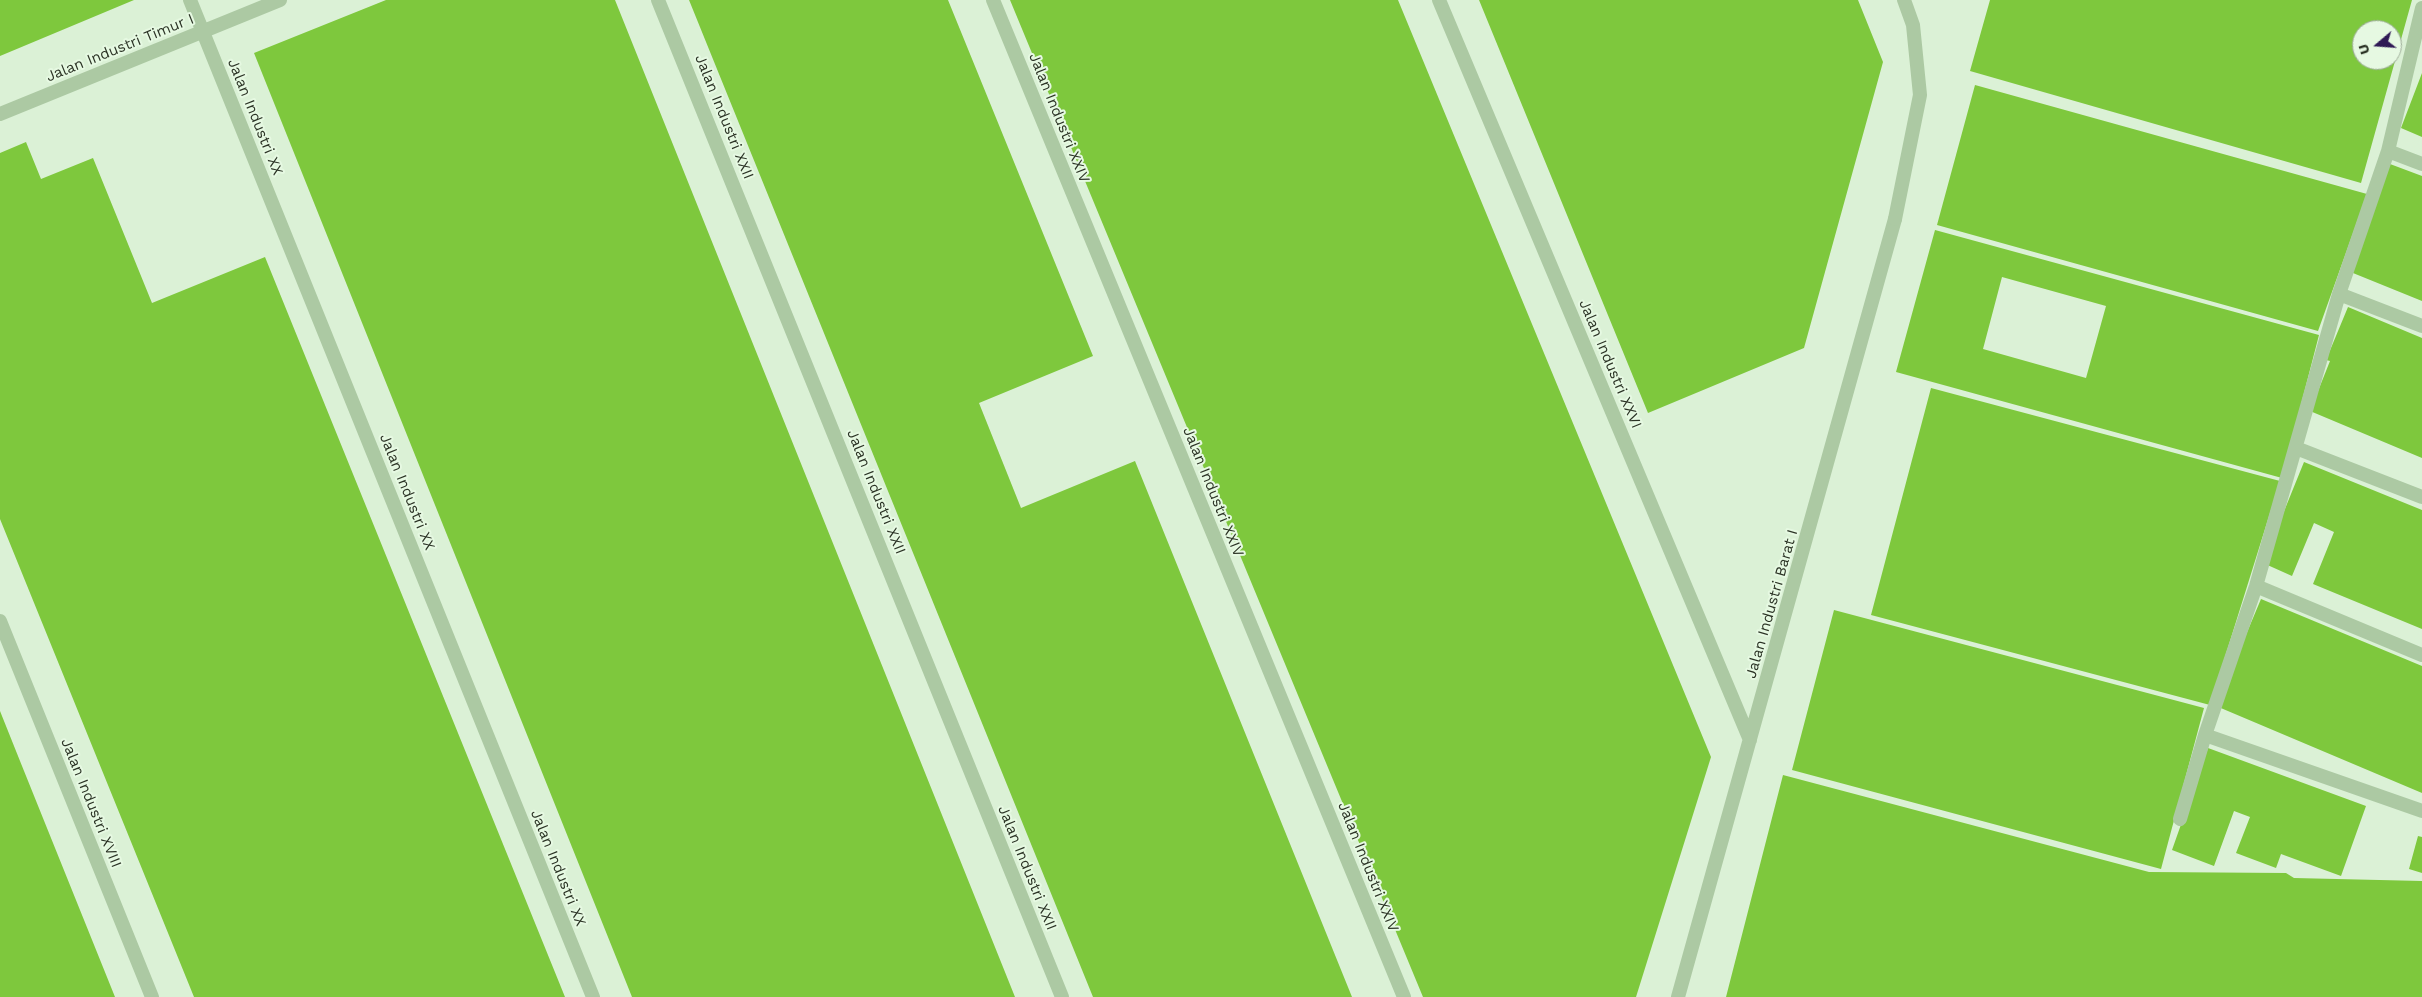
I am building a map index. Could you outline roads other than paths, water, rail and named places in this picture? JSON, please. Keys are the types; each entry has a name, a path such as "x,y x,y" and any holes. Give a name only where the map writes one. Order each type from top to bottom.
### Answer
{"street":[{"name":"Jalan Industri XX","path":"190,0 593,997"},
{"name":"Jalan Industri Timur I","path":"0,114 280,0"},
{"name":"Jalan Industri XXII","path":"658,0 1062,997"},
{"name":"Jalan Industri XXIV","path":"993,0 1404,997"},
{"name":"Jalan Industri XXVI","path":"1440,0 1750,740"},
{"name":"Jalan Industri Barat I","path":"1678,997 1895,219 1920,96 1912,25 1904,0"},
{"path":"2180,819 2205,735 2256,586 2339,294 2388,151 2422,8"},
{"path":"2388,151 2422,164"},
{"path":"2339,294 2422,326"},
{"path":"2296,448 2422,497"},
{"path":"2256,586 2422,655"},
{"name":"Jalan Industri XVIII","path":"0,621 152,997"},
{"path":"2205,735 2422,811"}]}
